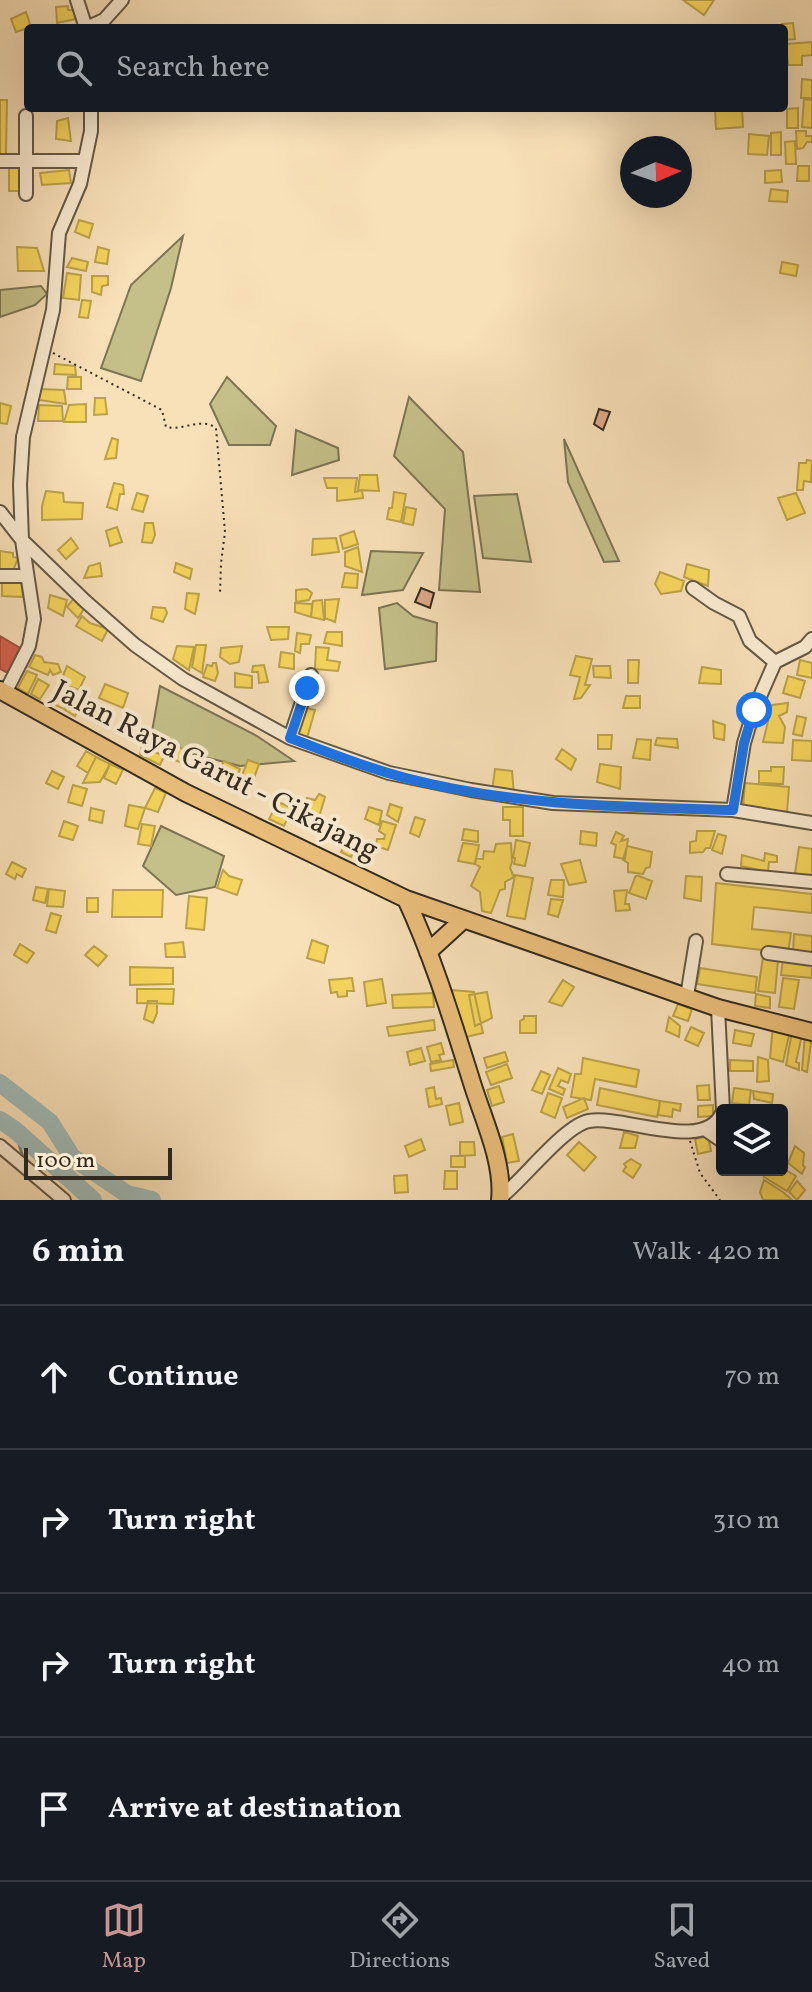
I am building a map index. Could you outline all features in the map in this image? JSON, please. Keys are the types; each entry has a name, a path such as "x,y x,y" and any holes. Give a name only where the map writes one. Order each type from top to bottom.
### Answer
{"main road":[{"name":"Jalan Raya Garut - Cikajang","path":"3,691 186,793 406,899 718,1008 812,1032"},
{"path":"406,899 428,952 488,1133 497,1166 500,1198"},
{"path":"428,952 463,920"}],"street":[{"path":"77,0 85,24"},
{"path":"95,24 104,20 122,0"},
{"path":"3,691 34,632 22,540 20,484 23,437 45,348 54,295 59,233 80,184 91,131 91,112"},
{"path":"26,116 26,194"},
{"path":"0,161 84,161"},
{"path":"0,512 22,540 85,601 149,655 183,679 290,738 389,773 471,790 553,803 733,810 812,823"},
{"path":"0,576 27,576"},
{"path":"693,588 739,616 750,641 775,662"},
{"path":"733,810 744,743 754,710 775,662 805,647 812,639"},
{"path":"290,738 311,675"},
{"path":"727,874 812,882"},
{"path":"687,996 696,941"},
{"path":"768,953 812,959"},
{"path":"718,1008 722,1104"},
{"path":"500,1198 571,1130 591,1121 624,1122 687,1132 706,1130 716,1122"},
{"path":"706,1130 716,1137"},
{"path":"0,1146 64,1200"}],"path":[{"path":"45,348 162,410 167,428 205,423 216,428 225,532 220,593"},
{"path":"687,1132 700,1173 720,1200"}],"shaded area":[{"path":"183,236 171,288 141,381 101,368 131,285"},
{"path":"41,286 47,294 35,305 0,317 0,290"},
{"path":"227,377 276,426 270,445 229,445 210,404"},
{"path":"409,397 463,452 480,592 439,590 445,509 394,456"},
{"path":"296,430 338,448 339,460 292,475"},
{"path":"564,439 619,561 604,562 568,482"},
{"path":"517,494 531,562 483,558 474,496"},
{"path":"371,551 423,553 403,590 362,595"},
{"path":"397,603 413,616 437,623 436,661 385,669 379,608"},
{"path":"160,686 257,736 294,761 240,766 150,743"},
{"path":"161,826 224,856 215,887 176,895 143,866"}],"building: Homes":[{"path":"683,0 714,0 704,15"},
{"path":"68,6 68,10 75,10 76,19 57,23 56,7"},
{"path":"26,12 30,24 24,24 24,29 16,32 11,19"},
{"path":"793,23 795,39 788,40 788,24 782,24"},
{"path":"812,42 812,55 802,56 802,65 788,65 788,44"},
{"path":"802,79 812,80 812,98 801,98"},
{"path":"804,99 812,100 812,128 802,127"},
{"path":"0,100 7,100 6,154 0,154"},
{"path":"798,108 798,128 787,128 788,109"},
{"path":"715,112 742,112 743,127 716,129"},
{"path":"68,118 71,141 56,139 57,121"},
{"path":"796,131 806,131 806,136 812,136 812,142 797,149"},
{"path":"781,132 781,155 771,155 771,133"},
{"path":"749,134 769,136 767,155 748,154"},
{"path":"795,141 796,164 786,164 785,142"},
{"path":"9,162 22,162 21,191 9,191"},
{"path":"798,166 809,166 809,181 797,181"},
{"path":"69,170 71,183 42,185 40,173"},
{"path":"781,170 782,182 765,183 765,171"},
{"path":"771,189 788,191 787,202 769,201"},
{"path":"79,220 93,224 89,238 75,232"},
{"path":"17,247 37,248 44,271 18,271"},
{"path":"98,247 109,250 107,264 95,262"},
{"path":"72,258 88,262 86,271 67,267"},
{"path":"782,262 798,265 796,276 780,273"},
{"path":"67,273 81,275 79,300 63,298"},
{"path":"92,276 108,276 108,285 102,286 101,295 92,292"},
{"path":"82,300 91,301 88,318 79,317"},
{"path":"55,364 75,366 76,375 54,374"},
{"path":"68,377 81,377 81,389 67,389"},
{"path":"40,389 64,390 66,404 39,400"},
{"path":"95,398 105,398 107,414 94,415"},
{"path":"0,403 11,406 7,424 0,423"},
{"path":"86,404 86,422 64,422 69,405"},
{"path":"39,405 62,406 63,421 38,421"},
{"path":"112,438 118,440 116,458 105,459"},
{"path":"807,460 812,461 811,482 804,481 803,490 797,490 799,463 806,463"},
{"path":"360,475 377,475 379,491 358,490"},
{"path":"324,478 357,478 355,492 362,490 363,498 337,501 337,488 327,488"},
{"path":"114,483 123,485 124,494 120,494 117,510 107,507"},
{"path":"46,491 63,493 64,502 83,503 82,519 42,520"},
{"path":"394,492 406,494 401,522 387,519"},
{"path":"137,493 148,496 143,512 132,509"},
{"path":"796,493 805,513 787,520 778,498"},
{"path":"406,507 416,509 413,525 403,523"},
{"path":"145,523 153,523 155,535 152,543 142,542"},
{"path":"117,527 122,542 110,546 106,531"},
{"path":"354,531 358,544 343,549 340,536"},
{"path":"71,538 78,548 66,559 58,550"},
{"path":"336,538 339,552 312,555 313,539"},
{"path":"358,547 362,572 345,566 345,552"},
{"path":"0,551 13,553 13,557 18,558 13,571 0,570"},
{"path":"100,563 102,576 84,578 89,566"},
{"path":"176,563 192,569 190,579 174,572"},
{"path":"687,564 709,570 708,586 684,577"},
{"path":"660,572 684,581 681,591 661,594 655,584"},
{"path":"345,573 358,574 357,588 342,587"},
{"path":"21,581 23,597 2,596 2,582"},
{"path":"307,589 312,593 309,600 296,602 296,590"},
{"path":"187,593 199,594 195,614 185,609"},
{"path":"50,595 67,600 63,616 48,608"},
{"path":"74,598 84,609 78,618 67,607"},
{"path":"339,599 335,622 325,618 325,600"},
{"path":"322,600 324,620 311,617 313,601"},
{"path":"295,603 312,604 311,617 295,612"},
{"path":"153,607 165,608 167,613 163,622 151,618"},
{"path":"82,616 90,623 108,629 102,641 76,626"},
{"path":"267,627 289,627 288,639 271,640"},
{"path":"327,632 342,632 342,646 324,643"},
{"path":"297,633 311,635 309,644 301,644 300,653 295,651"},
{"path":"196,645 206,645 202,673 192,667"},
{"path":"177,646 194,647 189,670 173,659"},
{"path":"242,646 239,662 230,664 220,657 221,648"},
{"path":"316,647 329,648 327,660 340,662 338,671 315,669"},
{"path":"281,652 294,654 294,669 279,667"},
{"path":"35,655 42,657 44,662 58,664 61,672 53,675 50,670 48,675 29,667"},
{"path":"576,656 592,659 585,685 590,685 581,698 574,699 580,677 570,675"},
{"path":"628,660 639,660 638,683 628,683"},
{"path":"800,660 812,663 812,678 797,675"},
{"path":"216,663 218,673 215,681 203,677 207,665 212,666"},
{"path":"264,665 268,682 259,683 258,672 252,672 253,666"},
{"path":"67,666 85,677 79,690 60,683"},
{"path":"593,666 610,666 611,678 594,677"},
{"path":"702,667 721,670 721,684 699,683"},
{"path":"27,671 37,675 28,694 18,688"},
{"path":"235,673 252,676 252,688 235,687"},
{"path":"788,676 805,681 800,698 783,693"},
{"path":"38,679 49,685 40,699 31,694"},
{"path":"105,684 128,693 123,708 99,698"},
{"path":"59,691 70,697 64,709 51,703"},
{"path":"73,696 83,701 75,716 65,710"},
{"path":"626,696 640,696 640,708 623,708"},
{"path":"788,703 787,712 779,716 785,727 783,743 763,742 772,705"},
{"path":"302,707 315,710 307,738 295,735"},
{"path":"797,716 806,718 802,736 793,734"},
{"path":"713,721 725,725 724,740 714,738"},
{"path":"598,735 612,735 611,749 598,749"},
{"path":"657,738 677,739 678,748 655,745"},
{"path":"637,739 651,740 650,760 633,758"},
{"path":"793,740 812,741 812,761 792,760"},
{"path":"142,746 164,756 160,765 140,755"},
{"path":"177,746 187,751 182,763 170,758"},
{"path":"562,749 576,759 571,770 556,759"},
{"path":"86,751 96,757 88,773 77,766"},
{"path":"96,757 110,764 100,782 83,783"},
{"path":"248,760 259,764 251,786 240,781"},
{"path":"224,761 240,769 237,778 220,769"},
{"path":"110,764 123,770 116,784 104,778"},
{"path":"600,764 621,767 620,789 597,782"},
{"path":"771,767 784,767 783,784 759,783 759,771 771,771"},
{"path":"495,769 512,771 514,794 492,791"},
{"path":"52,771 64,777 58,789 46,783"},
{"path":"745,783 789,787 787,812 743,808"},
{"path":"73,785 87,789 82,806 68,802"},
{"path":"155,788 166,793 158,812 145,808"},
{"path":"319,794 325,797 319,817 303,813 307,798 315,800"},
{"path":"278,802 292,808 284,826 269,819"},
{"path":"390,804 402,808 398,822 387,815"},
{"path":"129,805 145,808 138,829 125,826"},
{"path":"369,807 382,811 379,825 365,819"},
{"path":"503,807 523,807 523,836 510,836 510,820 503,820"},
{"path":"91,808 104,811 102,823 89,820"},
{"path":"415,817 425,820 419,837 410,833"},
{"path":"64,821 78,826 73,840 59,836"},
{"path":"382,821 396,825 388,850 376,846 377,839 384,839 385,835 379,831"},
{"path":"142,824 155,826 151,846 138,844"},
{"path":"464,829 478,831 478,842 462,840"},
{"path":"581,831 597,833 596,846 580,844"},
{"path":"697,831 715,831 710,848 690,853 690,842 696,841"},
{"path":"616,832 624,836 621,841 628,839 625,859 614,857 616,845 611,843"},
{"path":"350,833 360,839 351,857 341,852"},
{"path":"718,834 726,836 722,854 712,850"},
{"path":"516,840 530,843 525,866 514,864"},
{"path":"463,843 479,845 475,864 458,861"},
{"path":"511,843 510,868 514,877 505,882 505,889 500,890 491,913 482,911 480,892 471,886 480,867 475,864 476,858 483,859 484,851 494,852 496,844"},
{"path":"627,846 652,852 650,867 643,874 628,872 628,863 623,860"},
{"path":"799,847 812,849 812,877 795,874"},
{"path":"765,853 777,856 777,862 769,862 768,872 741,866 742,855 764,861"},
{"path":"580,860 586,882 569,885 561,864"},
{"path":"12,862 26,869 22,877 17,874 15,879 6,874"},
{"path":"223,870 229,876 242,880 237,895 217,888"},
{"path":"515,875 533,878 525,919 507,916"},
{"path":"636,875 652,881 646,899 629,893"},
{"path":"686,876 702,877 701,901 684,898"},
{"path":"551,880 564,880 563,897 548,895"},
{"path":"716,883 812,894 812,913 754,907 752,929 791,933 788,953 712,944"},
{"path":"36,887 48,889 45,903 33,900"},
{"path":"49,889 65,891 63,907 47,906"},
{"path":"113,890 163,890 162,917 112,917"},
{"path":"627,890 625,904 629,904 630,910 616,911 614,891"},
{"path":"189,896 207,898 204,930 186,928"},
{"path":"87,898 98,898 98,912 87,912"},
{"path":"551,899 563,900 558,917 548,914"},
{"path":"51,913 61,916 56,933 46,930"},
{"path":"794,934 812,936 812,955 793,953"},
{"path":"312,940 328,946 324,963 307,958"},
{"path":"183,942 185,957 166,957 165,944"},
{"path":"20,944 34,953 27,963 14,955"},
{"path":"94,946 107,956 98,966 85,955"},
{"path":"763,957 778,960 775,993 758,991"},
{"path":"783,959 812,962 812,978 781,975"},
{"path":"130,967 173,968 173,984 130,985"},
{"path":"700,968 757,977 755,993 697,984"},
{"path":"352,978 354,991 347,991 347,996 338,997 337,992 331,993 329,980"},
{"path":"783,978 799,980 794,1009 779,1007"},
{"path":"382,979 386,1003 367,1006 364,982"},
{"path":"563,980 574,987 562,1006 549,1002"},
{"path":"137,989 174,989 173,1004 137,1003"},
{"path":"452,990 474,992 483,1033 462,1038"},
{"path":"487,992 492,1018 475,1026 469,995"},
{"path":"433,993 434,1007 393,1008 392,995"},
{"path":"756,994 770,997 770,1008 755,1006"},
{"path":"148,1001 157,1001 153,1023 144,1019"},
{"path":"678,1004 692,1009 688,1021 673,1016"},
{"path":"524,1016 536,1016 536,1033 520,1033 520,1021"},
{"path":"669,1017 680,1026 679,1037 666,1031"},
{"path":"434,1020 435,1030 389,1036 387,1027"},
{"path":"773,1025 790,1031 783,1062 770,1058"},
{"path":"691,1027 704,1033 698,1046 685,1040"},
{"path":"735,1030 754,1034 751,1046 733,1043"},
{"path":"792,1032 802,1035 796,1062 799,1063 799,1070 786,1065"},
{"path":"805,1035 812,1036 807,1072 802,1070"},
{"path":"441,1043 444,1054 439,1055 441,1060 431,1062 427,1047"},
{"path":"421,1048 425,1061 410,1065 407,1052"},
{"path":"505,1052 508,1061 487,1068 484,1058"},
{"path":"758,1057 768,1060 769,1081 757,1082"},
{"path":"583,1058 639,1070 636,1087 595,1079 591,1100 571,1097 575,1074 581,1074"},
{"path":"453,1060 454,1067 431,1071 430,1064"},
{"path":"730,1060 753,1061 753,1071 730,1071"},
{"path":"507,1064 512,1078 491,1085 486,1072"},
{"path":"558,1068 571,1074 568,1083 561,1080 558,1086 565,1089 563,1095 549,1089"},
{"path":"541,1071 550,1075 542,1094 532,1090"},
{"path":"709,1085 710,1100 698,1100 697,1086"},
{"path":"499,1086 504,1102 492,1106 487,1090"},
{"path":"434,1087 436,1099 441,1098 442,1104 429,1107 426,1089"},
{"path":"600,1088 660,1101 657,1117 597,1105"},
{"path":"734,1088 751,1090 749,1104 732,1103"},
{"path":"753,1091 773,1094 772,1103 754,1099"},
{"path":"548,1093 562,1098 555,1118 541,1112"},
{"path":"584,1098 588,1109 567,1118 563,1107"},
{"path":"660,1101 681,1104 680,1111 673,1109 672,1117 658,1115"},
{"path":"459,1103 463,1122 450,1125 446,1106"},
{"path":"713,1105 713,1116 698,1117 698,1106"},
{"path":"624,1132 638,1136 635,1148 620,1148"},
{"path":"513,1134 519,1161 507,1163 502,1137"},
{"path":"708,1136 711,1151 698,1154 695,1139"},
{"path":"421,1139 425,1150 409,1157 405,1146"},
{"path":"460,1142 474,1142 475,1155 460,1156"},
{"path":"579,1142 596,1157 584,1171 567,1155"},
{"path":"795,1146 804,1153 802,1174 788,1163"},
{"path":"451,1156 465,1156 465,1167 451,1167"},
{"path":"631,1159 641,1165 633,1178 623,1171 626,1167 624,1164"},
{"path":"445,1171 457,1171 457,1189 444,1189"},
{"path":"788,1171 796,1176 787,1191 764,1177 788,1176"},
{"path":"407,1175 408,1192 395,1193 394,1176"},
{"path":"764,1180 792,1200 763,1200 760,1192"},
{"path":"797,1181 805,1190 797,1200 789,1192"}],"building: Shops":[{"path":"0,636 22,649 8,673 0,669"}],"building: Other":[{"path":"599,409 610,412 603,430 594,424"},
{"path":"421,588 434,593 430,608 415,602"}],"waterway":[{"path":"0,1083 50,1122 72,1157 127,1194 152,1200"},
{"path":"0,1120 93,1200"},
{"path":"15,1130 24,1161"}],"route":[{"path":"307,688 290,738 350,761 409,779 471,790 553,803 628,808 733,810 744,743 754,710"}]}
